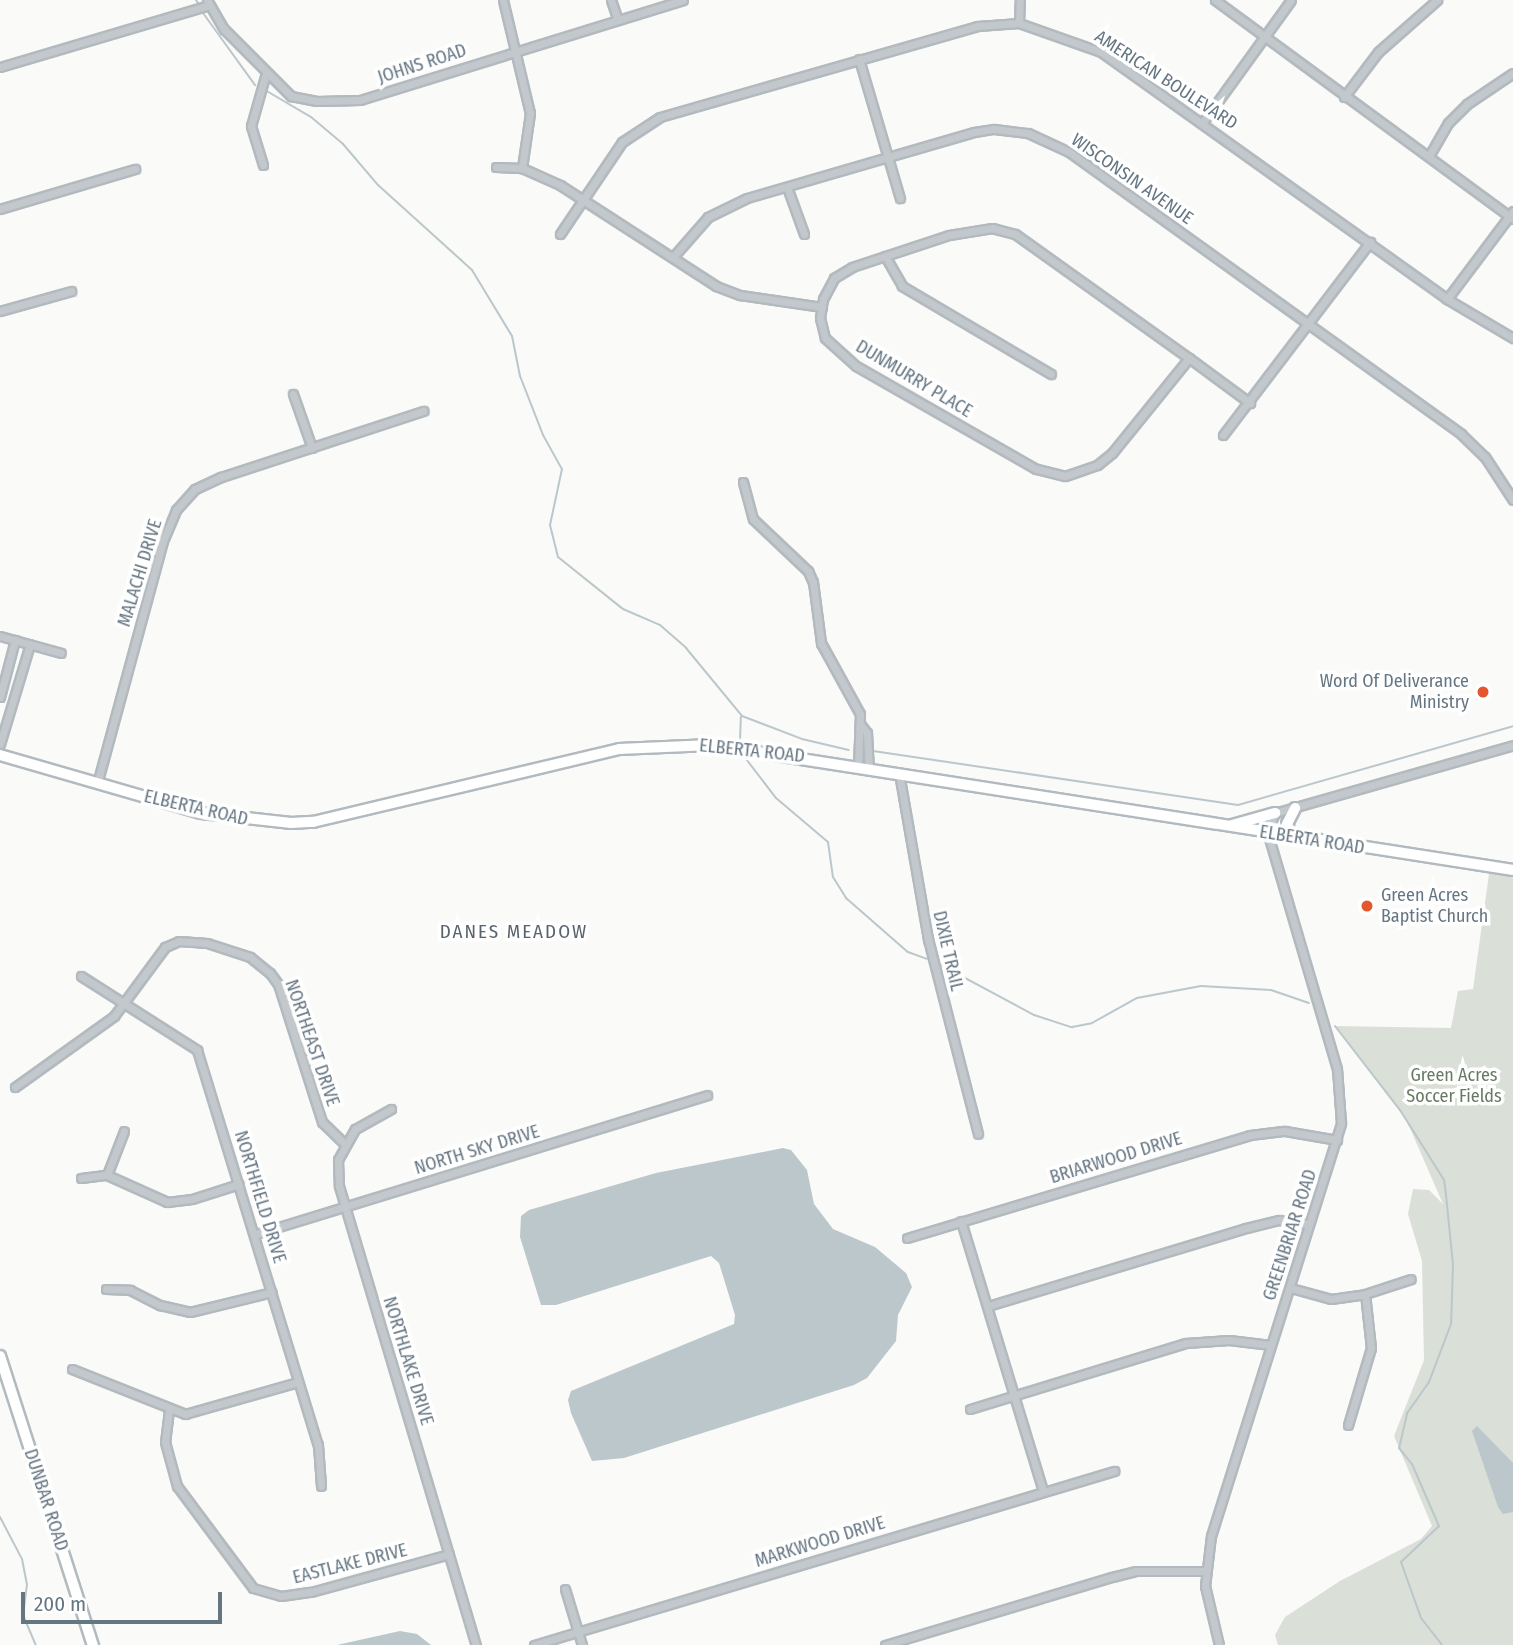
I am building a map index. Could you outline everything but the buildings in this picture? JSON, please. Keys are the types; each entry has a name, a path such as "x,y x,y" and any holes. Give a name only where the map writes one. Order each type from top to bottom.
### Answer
{"street":[{"path":"503,0 530,113 522,168"},
{"path":"611,0 618,19"},
{"name":"JOHNS ROAD","path":"208,3 266,72 291,96 317,102 360,100 683,0"},
{"path":"1019,23 1020,0"},
{"path":"1215,0 1344,97 1512,215 1447,299"},
{"path":"1203,121 1291,0"},
{"path":"1344,97 1378,52 1437,0"},
{"path":"0,67 208,3"},
{"name":"AMERICAN BOULEVARD","path":"560,233 586,200 608,160 638,129 660,117 978,26 1019,23 1101,52 1203,121 1447,299 1513,338"},
{"path":"859,59 900,198"},
{"path":"262,165 251,126 266,72"},
{"path":"1429,156 1448,123 1467,104 1513,73"},
{"name":"WISCONSIN AVENUE","path":"673,257 708,217 726,206 787,187 994,129 1049,140 1461,434 1491,465 1513,500"},
{"path":"496,167 522,168 586,200 698,276 740,295 822,307 834,278 852,267 975,229 1004,230 1250,403"},
{"path":"0,209 135,169"},
{"path":"787,187 804,234"},
{"path":"1223,435 1310,325 1370,242"},
{"path":"885,256 902,286 1051,374"},
{"path":"0,311 71,291"},
{"name":"DUNMURRY PLACE","path":"822,307 825,338 856,366 1036,469 1065,476 1097,466 1112,453 1189,358"},
{"path":"293,394 312,448"},
{"name":"MALACHI DRIVE","path":"97,783 163,541 176,510 195,489 214,480 423,411"},
{"path":"743,482 753,519 808,571 821,643 856,704 861,724 867,733 863,766"},
{"path":"0,636 61,653"},
{"path":"0,697 15,640"},
{"path":"0,744 30,645"},
{"name":"ELBERTA ROAD","path":"0,755 201,813 291,823 325,819 619,749 711,745 863,766 1268,834 1513,870"},
{"path":"1230,826 1513,745"},
{"name":"DIXIE TRAIL","path":"899,773 928,939 978,1134"},
{"path":"1292,837 1287,824 1295,808"},
{"path":"1268,834 1275,813"},
{"name":"GREENBRIAR ROAD","path":"1220,1645 1207,1602 1205,1571 1211,1536 1338,1140 1341,1107 1337,1069 1268,834"},
{"name":"NORTHEAST DRIVE","path":"15,1087 126,1004 154,958 179,941 207,943 250,957 278,984 322,1122 345,1144"},
{"name":"NORTHFIELD DRIVE","path":"81,976 197,1050 256,1234 318,1445 321,1486"},
{"name":"NORTH SKY DRIVE","path":"256,1234 707,1095"},
{"path":"345,1144 355,1129 391,1109"},
{"path":"107,1175 124,1131"},
{"name":"BRIARWOOD DRIVE","path":"907,1238 1250,1135 1285,1131 1338,1140"},
{"name":"NORTHLAKE DRIVE","path":"345,1144 338,1160 344,1208 476,1645"},
{"path":"81,1178 107,1175 167,1202 192,1199 239,1184"},
{"path":"988,1306 1246,1228 1279,1220 1309,1224"},
{"path":"961,1222 1043,1492"},
{"path":"1291,1288 1331,1299 1364,1294 1411,1279"},
{"path":"106,1289 130,1290 159,1305 190,1312 272,1292"},
{"path":"1348,1425 1370,1348 1364,1294"},
{"path":"970,1409 1186,1343 1228,1340 1271,1345"},
{"name":"DUNBAR ROAD","path":"0,1356 4,1385 93,1645"},
{"path":"72,1369 169,1410 196,1413 298,1382"},
{"name":"EASTLAKE DRIVE","path":"169,1410 165,1442 177,1486 253,1588 281,1596 311,1592 449,1554"},
{"name":"MARKWOOD DRIVE","path":"534,1645 1114,1471"},
{"path":"885,1645 1124,1574 1205,1571"},
{"path":"565,1589 582,1645"}],"green space":[{"name":"Green Acres Soccer Fields","path":"1490,867 1513,870 1513,1645 1278,1645 1275,1635 1285,1617 1340,1581 1421,1539 1432,1526 1394,1436 1424,1360 1422,1261 1408,1214 1413,1189 1429,1190 1443,1204 1406,1119 1335,1026 1451,1028 1458,991 1473,989"}],"shaded area":[{"path":"783,1148 791,1150 807,1170 814,1204 833,1229 875,1247 906,1273 912,1287 898,1315 896,1341 867,1378 854,1385 624,1458 592,1461 571,1413 568,1400 571,1391 734,1324 735,1315 719,1263 711,1256 556,1305 541,1305 520,1237 521,1216 529,1210 656,1173"},
{"path":"1477,1426 1513,1463 1513,1512 1503,1514 1498,1507 1472,1431"},
{"path":"400,1631 417,1634 431,1645 337,1645"}],"waterway":[{"path":"203,13 255,85"},
{"path":"265,90 311,117 343,144 378,185 472,270 512,336 520,376 543,435 562,469 550,525 558,557 623,609 660,625 686,648 742,716 802,739 849,750"},
{"path":"740,741 741,717"},
{"path":"873,751 1238,805 1513,726"},
{"path":"743,755 776,798 828,842 833,877 846,898 908,952 927,959"},
{"path":"939,964 1034,1015 1072,1027 1092,1023 1137,998 1201,986 1271,990 1309,1003"},
{"path":"1335,1026 1400,1110 1444,1180 1453,1265 1451,1324 1429,1382 1407,1414 1399,1448 1412,1464 1439,1526 1401,1562 1421,1618 1442,1645"},
{"path":"0,1517 22,1559 27,1584 23,1615 36,1645"}],"place":[{"name":"Word Of Deliverance Ministry","path":"1483,692"},
{"name":"Green Acres Baptist Church","path":"1367,906"}],"district":[{"name":"DANES MEADOW","path":"514,932"}]}
